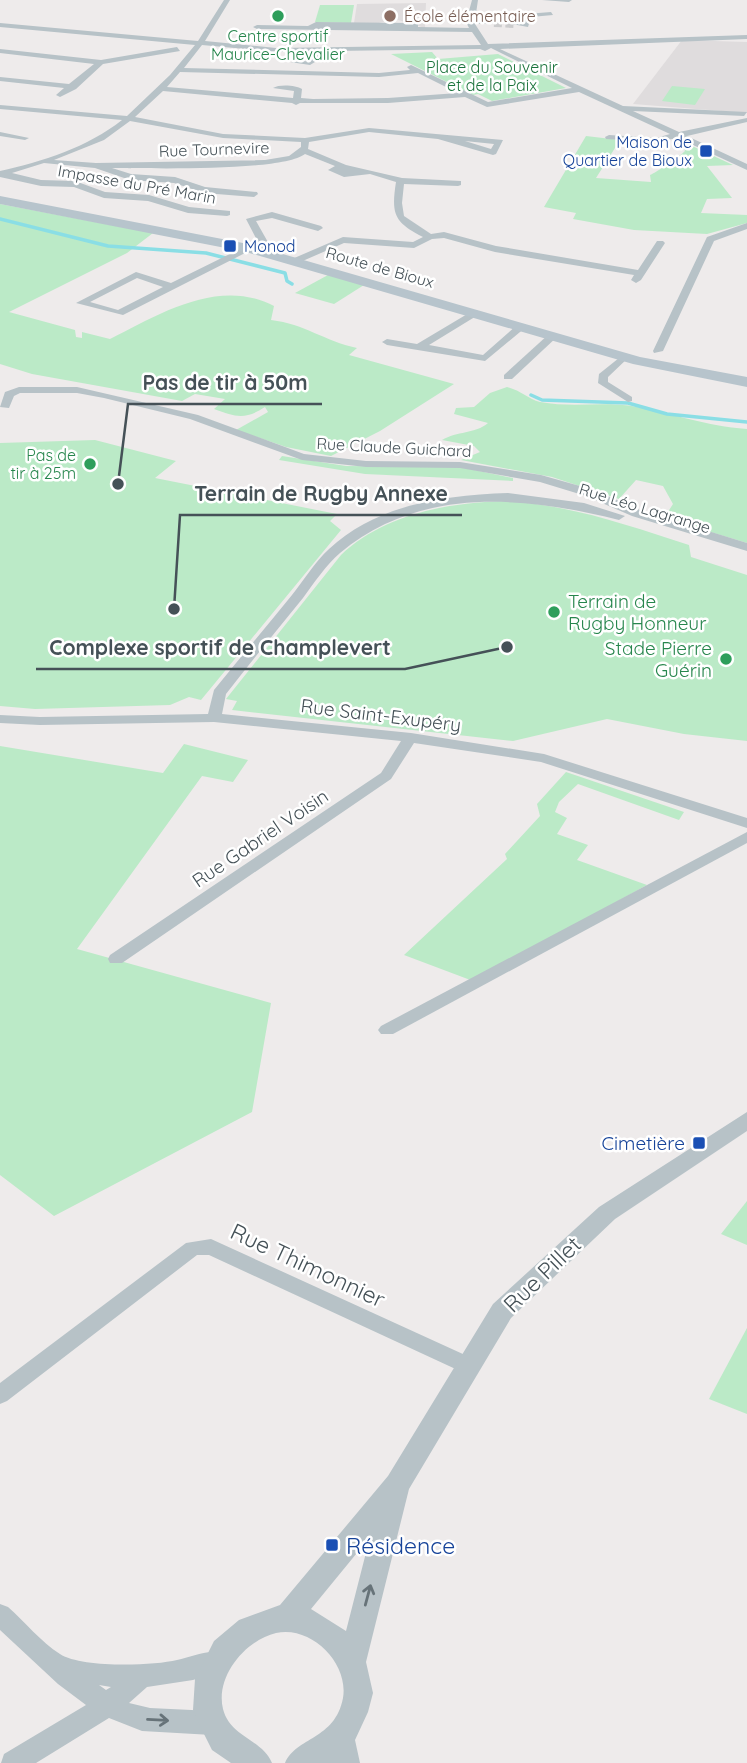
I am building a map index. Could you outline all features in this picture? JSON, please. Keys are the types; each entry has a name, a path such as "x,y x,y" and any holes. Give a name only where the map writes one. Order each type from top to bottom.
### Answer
{"main road":[{"name":"Route de Bioux","path":"0,200 254,249 624,357 693,374 747,382"}],"street":[{"path":"1,173 100,138 181,70 227,0"},
{"path":"475,0 472,26 489,47 747,167"},
{"path":"545,0 553,8"},
{"path":"516,24 525,25 528,15 569,0"},
{"path":"257,27 309,28 316,24 430,29 494,23"},
{"path":"0,25 197,45 331,51 747,37"},
{"path":"0,51 101,62 197,45"},
{"path":"294,62 310,63 331,51"},
{"path":"382,51 393,58"},
{"path":"60,95 101,62"},
{"path":"404,63 487,106 580,89"},
{"path":"181,70 351,78 418,71"},
{"path":"0,79 73,87"},
{"path":"161,88 221,97 296,103 394,102 465,95"},
{"path":"277,88 299,89 296,103"},
{"name":"Rue Tournevire","path":"0,107 125,118 223,136 305,140 369,130 441,137"},
{"path":"620,108 747,117"},
{"path":"609,137 656,140 747,117"},
{"path":"0,134 25,138"},
{"path":"441,137 489,141 500,142 493,152 441,137"},
{"path":"305,140 304,151 342,166 400,181 426,184 458,183"},
{"name":"Rue Tournevire","path":"96,166 265,163 290,159 304,151"},
{"name":"Impasse du Pré Marin","path":"42,160 96,166 130,177 175,180 204,191 254,194"},
{"name":"Impasse du Pré Marin","path":"1,173 28,181 75,184 104,195 149,198 188,210 228,213"},
{"path":"400,181 395,208 398,216 430,237"},
{"path":"172,286 136,275 81,303 119,313 228,258 254,249 264,244 251,219 272,215 318,228"},
{"path":"658,351 710,239 747,226"},
{"path":"295,261 343,240 414,245 430,237 444,235 495,249 637,278 660,243"},
{"path":"419,347 474,313"},
{"path":"387,342 485,358 521,327"},
{"path":"509,377 554,336"},
{"path":"624,357 603,376 603,383 628,399"},
{"name":"Rue Claude Guichard","path":"5,406 9,394 19,390 76,390 104,395 194,417 302,457 366,464 460,464 541,479 590,493 636,513 747,547"},
{"name":"Rue Léo Lagrange","path":"214,718 214,702 219,693 333,552 363,529 401,512 464,499 504,497 549,500 606,511 747,557"},
{"name":"Rue Saint-Exupéry","path":"0,719 40,721 214,718 411,737 544,758 747,823"},
{"name":"Rue Gabriel Voisin","path":"116,959 387,776 411,737"},
{"path":"387,1030 747,837"},
{"name":"Rue Pillet","path":"286,1619 397,1484 502,1311 598,1221 747,1120"},
{"name":"Rue Thimonnier","path":"0,1395 193,1248 211,1247 469,1366"},
{"name":"Rue Pillet","path":"352,1662 397,1484"},
{"path":"0,1615 106,1706 142,1719 212,1723"},
{"path":"257,1763 241,1756 220,1738 212,1723 207,1690 215,1662 234,1637 253,1626 286,1619 310,1623 333,1636 352,1662 358,1694 342,1751 324,1753 300,1763"},
{"path":"60,1667 139,1679 173,1675 215,1662"},
{"path":"13,1763 106,1706 139,1679"}],"shaded area":[{"name":"École élémentaire","path":"426,3 425,28 395,19 379,23 354,23 357,4"},
{"path":"682,40 747,42 747,113 633,104"}],"green space":[{"path":"320,5 354,5 351,23 315,22"},
{"name":"Place du Souvenir et de la Paix","path":"432,52 438,59 498,54 566,88 492,101 478,94 473,95 391,54"},
{"path":"672,86 705,89 695,105 662,101"},
{"path":"586,136 620,140 596,178 651,182 650,175 685,151 683,146 690,145 733,165 707,166 732,198 707,199 701,213 747,215 747,223 707,234 634,230 573,219 576,213 544,207"},
{"path":"0,204 153,233 127,253 9,312 75,330 76,337 82,338 82,332 110,339 190,302 232,295 253,298 274,306 271,320 294,325 357,348 349,355 454,384 380,431 331,456 286,447 236,430 268,412 265,407 252,414 235,415 214,409 225,399 195,394 182,401 32,374 0,364"},
{"path":"328,275 364,285 334,304 295,293"},
{"path":"507,387 540,402 625,405 747,429 747,543 664,518 673,504 663,486 636,480 619,499 552,477 461,460 480,452 474,446 442,440 488,423 454,414 456,408 474,407 490,393"},
{"path":"95,440 176,461 155,478 337,514 330,521 341,530 201,700 189,697 170,705 35,709 0,706 0,443"},
{"path":"282,456 346,466 460,467 513,478 513,481 365,474 279,460"},
{"path":"503,501 551,506 620,523 689,545 691,557 747,575 747,741 684,734 607,719 513,741 232,710 237,701 226,699 341,555 358,541 395,521 437,508"},
{"path":"184,744 248,760 233,782 202,776 77,949 271,1003 252,1112 54,1216 0,1175 0,746 163,773"},
{"path":"566,772 684,812 679,820 578,784 559,802 555,812 567,818 557,834 588,845 577,860 647,885 473,981 404,955 507,859 505,854 540,816 537,804"},
{"path":"747,1201 747,1245 721,1234"},
{"path":"747,1328 747,1414 709,1399"}],"waterway":[{"path":"0,219 108,246 206,253 285,273 287,281 292,284"},
{"path":"531,395 542,400 628,403 667,414 747,422"}],"tunnel":[{"path":"494,23 516,24"}],"place":[{"name":"Centre sportif Maurice-Chevalier","path":"278,16"},
{"name":"École élémentaire","path":"390,16"},
{"name":"Maison de Quartier de Bioux","path":"706,151"},
{"name":"Monod","path":"230,246"},
{"name":"Pas de tir à 25m","path":"90,464"},
{"name":"Pas de tir à 50m","path":"118,484"},
{"name":"Terrain de Rugby Annexe","path":"174,609"},
{"name":"Terrain de Rugby Honneur","path":"554,612"},
{"name":"Complexe sportif de Champlevert","path":"507,647"},
{"name":"Stade Pierre Guérin","path":"726,659"},
{"name":"Cimetière","path":"699,1143"},
{"name":"Résidence","path":"332,1545"}]}
